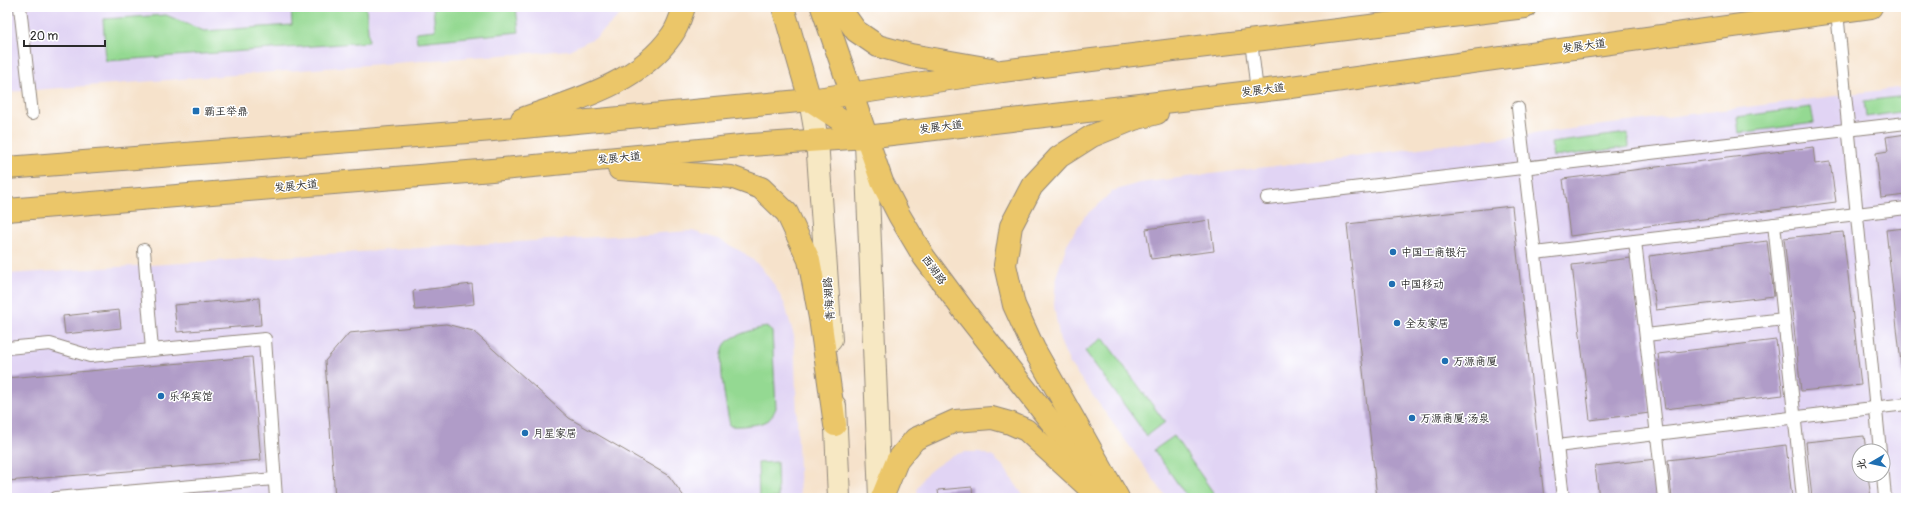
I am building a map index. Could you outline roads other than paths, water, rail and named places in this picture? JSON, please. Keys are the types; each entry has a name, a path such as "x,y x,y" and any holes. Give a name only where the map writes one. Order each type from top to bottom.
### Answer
{"main road":[{"path":"493,130 604,90 649,62 673,34 684,7"},
{"path":"783,7 810,100 866,137 881,498"},
{"name":"西湖路","path":"822,7 882,182 899,215 924,257 964,311 1111,498"},
{"path":"839,7 856,31 878,46 911,55 1002,71"},
{"path":"7,168 493,130 810,100 853,95 1002,71 1251,41 1457,11 1525,7"},
{"name":"发展大道","path":"7,210 492,170 817,140 866,137 1284,88 1871,7"},
{"path":"1118,498 1034,349 1014,305 1005,266 1011,226 1032,186 1059,157 1092,136 1134,119 1171,109 1284,88"},
{"name":"青海湖路","path":"810,100 817,140 830,310 839,498"},
{"path":"492,170 634,169 731,177 761,188 787,213 809,260 835,425"},
{"path":"881,498 897,461 915,439 954,421 992,418 1010,423 1026,430 1100,498"}],"lane":[{"path":"20,7 32,114"},
{"path":"1837,12 1879,443"},
{"path":"1251,41 1258,91"},
{"path":"1518,108 1563,498"},
{"path":"1267,198 1906,123"},
{"path":"1535,253 1906,208"},
{"path":"1774,224 1803,498"},
{"path":"1635,241 1664,498"},
{"path":"144,250 152,350"},
{"path":"1646,335 1784,319"},
{"path":"7,348 50,344 90,356 265,340 276,498"},
{"path":"1557,446 1906,404"},
{"path":"56,498 274,479"},
{"path":"1884,483 1885,498"}],"place":[{"name":"霸王举鼎","path":"196,111"},
{"name":"中国工商银行","path":"1393,252"},
{"name":"中国移动","path":"1392,284"},
{"name":"全友家居","path":"1397,323"},
{"name":"万源商厦","path":"1445,361"},
{"name":"乐华宾馆","path":"161,396"},
{"name":"万源商厦·汤泉","path":"1412,418"},
{"name":"月星家居","path":"525,433"}]}
